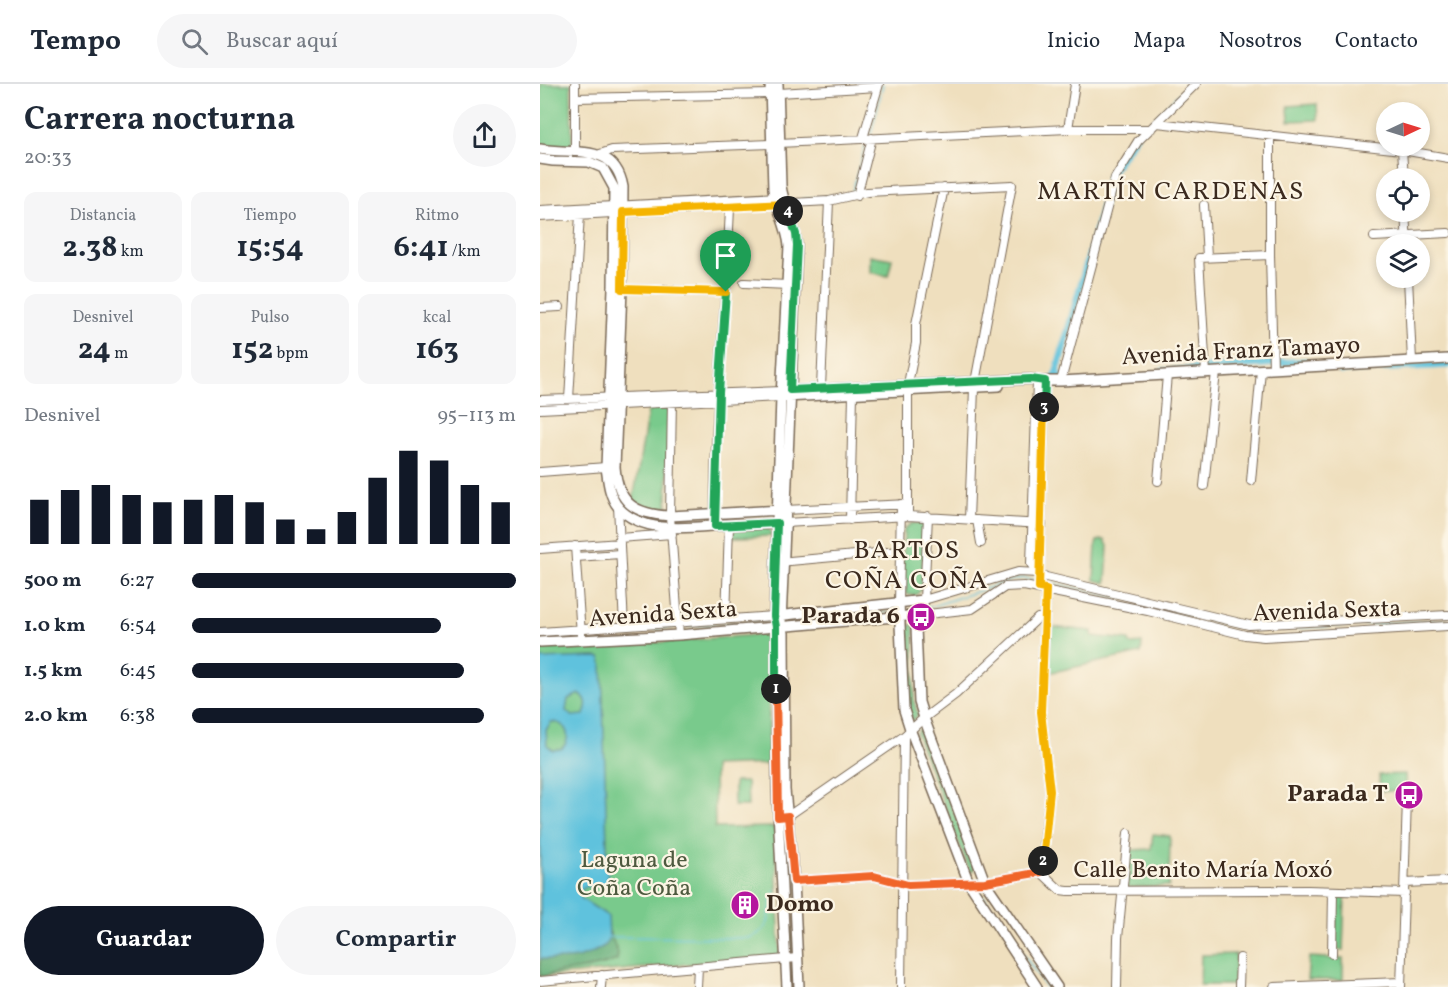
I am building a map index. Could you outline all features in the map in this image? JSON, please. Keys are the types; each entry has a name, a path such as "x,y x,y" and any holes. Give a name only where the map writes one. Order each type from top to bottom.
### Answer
{"main road":[{"path":"774,89 775,144 780,201 789,238 778,621 787,987"},
{"path":"540,149 600,154 615,166 621,176 623,187 618,209 613,288 612,402 615,467 620,493 631,505 641,511 670,516 781,510"},
{"path":"540,159 589,162 603,168 614,188 618,209 622,289 606,467 611,495 618,506 631,518 672,531 715,526 781,523"},
{"path":"780,201 794,225 797,245 786,394"},
{"name":"Avenida Franz Tamayo","path":"786,394 821,388 1032,384 1041,381 1448,359"},
{"name":"Avenida Franz Tamayo","path":"786,394 853,394 908,387"},
{"path":"922,607 916,627 919,702 924,718 985,882 1057,987"},
{"name":"Avenida Sexta","path":"540,642 581,635 778,621 922,607"},
{"name":"Avenida Sexta","path":"778,621 922,607"},
{"path":"899,610 907,732 969,883 1035,986"},
{"path":"783,816 794,881 798,987"}],"street":[{"path":"575,84 575,151"},
{"path":"1068,129 1075,84"},
{"path":"1061,381 1115,178 1138,141 1196,84"},
{"path":"575,98 878,85 863,138"},
{"path":"600,154 612,150 1154,126 1270,135 1376,147"},
{"path":"1270,135 1273,369"},
{"path":"857,196 872,138"},
{"path":"1432,155 1448,151"},
{"path":"1432,155 1448,158"},
{"path":"540,217 618,209 780,201 829,201 867,192 1012,185 975,385 973,520 981,543"},
{"path":"899,610 908,387 916,343 916,324 944,188"},
{"path":"540,210 730,207 780,201"},
{"path":"821,388 829,201"},
{"path":"1204,205 1207,257"},
{"path":"715,526 719,396 730,207"},
{"path":"569,399 580,214"},
{"path":"1427,234 1448,233"},
{"path":"1206,373 1199,258 1270,255"},
{"path":"744,283 788,285"},
{"path":"1408,288 1412,361"},
{"path":"622,289 726,292"},
{"path":"540,308 560,307"},
{"path":"1251,481 1261,370"},
{"path":"1204,486 1216,372"},
{"path":"1158,481 1167,375"},
{"path":"1040,582 1031,564 1041,381"},
{"path":"1041,381 1040,582 1044,617 1041,712 1050,791 1041,872"},
{"name":"Avenida Franz Tamayo","path":"540,409 672,398 786,394"},
{"path":"850,520 853,394"},
{"path":"672,398 670,516 678,628"},
{"name":"Avenida Franz Tamayo","path":"540,400 569,399 612,402"},
{"path":"540,472 606,467"},
{"path":"781,510 904,504"},
{"path":"618,506 624,626"},
{"path":"781,523 928,516 1042,524"},
{"path":"922,607 928,516"},
{"path":"726,619 729,525"},
{"path":"540,549 619,541 672,531"},
{"path":"575,546 581,635"},
{"path":"779,562 900,551"},
{"path":"576,557 620,554"},
{"name":"Avenida Sexta","path":"922,607 1018,572 1040,582 1249,625 1448,615"},
{"name":"Avenida Sexta","path":"922,607 972,609 1005,587 1024,586 1040,582 1046,577 1245,635 1264,637 1448,626"},
{"path":"783,816 907,732 956,694 1038,618 1044,617"},
{"name":"Avenida Sexta","path":"540,632 581,635 624,626 678,628 726,619 778,621"},
{"path":"901,987 907,732"},
{"path":"1274,987 1401,985 1407,799"},
{"path":"1117,987 1122,892 1128,834"},
{"name":"Calle Benito María Moxó","path":"794,881 874,876 902,884 969,883 1041,872 1060,890 1405,893"},
{"path":"1406,883 1448,881"},
{"path":"1332,954 1333,891"},
{"path":"540,981 797,958"},
{"path":"1239,987 1240,958"},
{"path":"697,987 698,967"},
{"path":"601,987 602,975"}],"green space":[{"path":"540,84 571,84 572,145 568,147 556,148 540,144"},
{"path":"1317,104 1318,120 1289,121 1288,106"},
{"path":"870,255 892,259 888,276 870,272"},
{"path":"649,405 669,408 667,510 665,512 647,508 633,501"},
{"path":"912,523 921,524 925,530 921,589 917,594 912,595 902,589 904,529"},
{"path":"763,527 769,529 773,536 733,537 735,529"},
{"path":"1105,540 1108,546 1106,583 1094,580 1097,541"},
{"path":"903,625 914,625 914,701 918,715 912,721 906,702"},
{"path":"1051,627 1092,631 1092,636 1129,640 1130,644 1142,643 1141,653 1048,673"},
{"name":"Laguna de Coña Coña","path":"767,634 769,636 769,743 772,743 772,764 714,766 715,828 775,827 780,956 540,977 540,647 664,642"},
{"path":"921,727 975,869 970,872 916,733"},
{"path":"1405,774 1406,791 1380,791 1379,775"},
{"path":"734,782 747,782 748,806 734,806"},
{"path":"783,825 785,825 793,952 789,953"},
{"path":"1153,834 1170,836 1169,886 1126,888 1131,850 1151,849"},
{"path":"1337,894 1345,895 1343,950 1335,950"},
{"path":"540,918 606,924 618,953 617,960 608,964 540,977"},
{"path":"1236,954 1233,985 1200,985 1201,955"},
{"path":"1309,957 1343,959 1343,980 1307,980"}],"water":[{"path":"596,657 601,658 602,663 608,884 584,887 579,893 582,899 608,916 609,937 606,945 597,950 582,957 567,959 540,959 540,659","holes":["579,694 586,703 584,715 572,716 566,711 568,699","551,722 561,724 566,731 567,740 561,749 553,750 547,745 546,730"]}],"waterway":[{"path":"871,134 883,84"},
{"path":"1148,125 1188,84"},
{"path":"1063,377 1055,378 1099,220 1109,175 1136,136"},
{"path":"852,192 865,146"},
{"path":"803,199 834,196"},
{"path":"1163,371 1305,361"},
{"path":"1341,371 1448,365"},
{"path":"540,404 602,402"},
{"path":"927,608 1012,580 1023,578 1036,580"},
{"path":"1044,581 1124,599"},
{"path":"1143,604 1248,629 1263,630 1448,620"},
{"path":"784,620 888,612"},
{"path":"685,626 771,621"},
{"path":"628,632 674,627"},
{"path":"587,635 621,632"},
{"path":"540,636 576,635"},
{"path":"608,937 749,938 758,934 768,923 776,889"},
{"path":"983,896 1046,987"}],"place":[{"name":"Parada 6","path":"921,617"},
{"name":"Parada T","path":"1409,795"},
{"name":"Domo","path":"745,905"}],"district":[{"name":"MARTÍN CARDENAS","path":"1171,192"},
{"name":"BARTOS COÑA COÑA","path":"907,566"}],"route":[{"path":"786,204 794,225 797,245 790,390 1031,379 1045,381 1039,588 1046,589 1041,712 1050,791 1041,872 969,883 908,885 874,876 794,881 788,816 778,817 776,627 774,624 777,523 715,526 719,393 726,292 622,289 623,212 786,204"}]}
